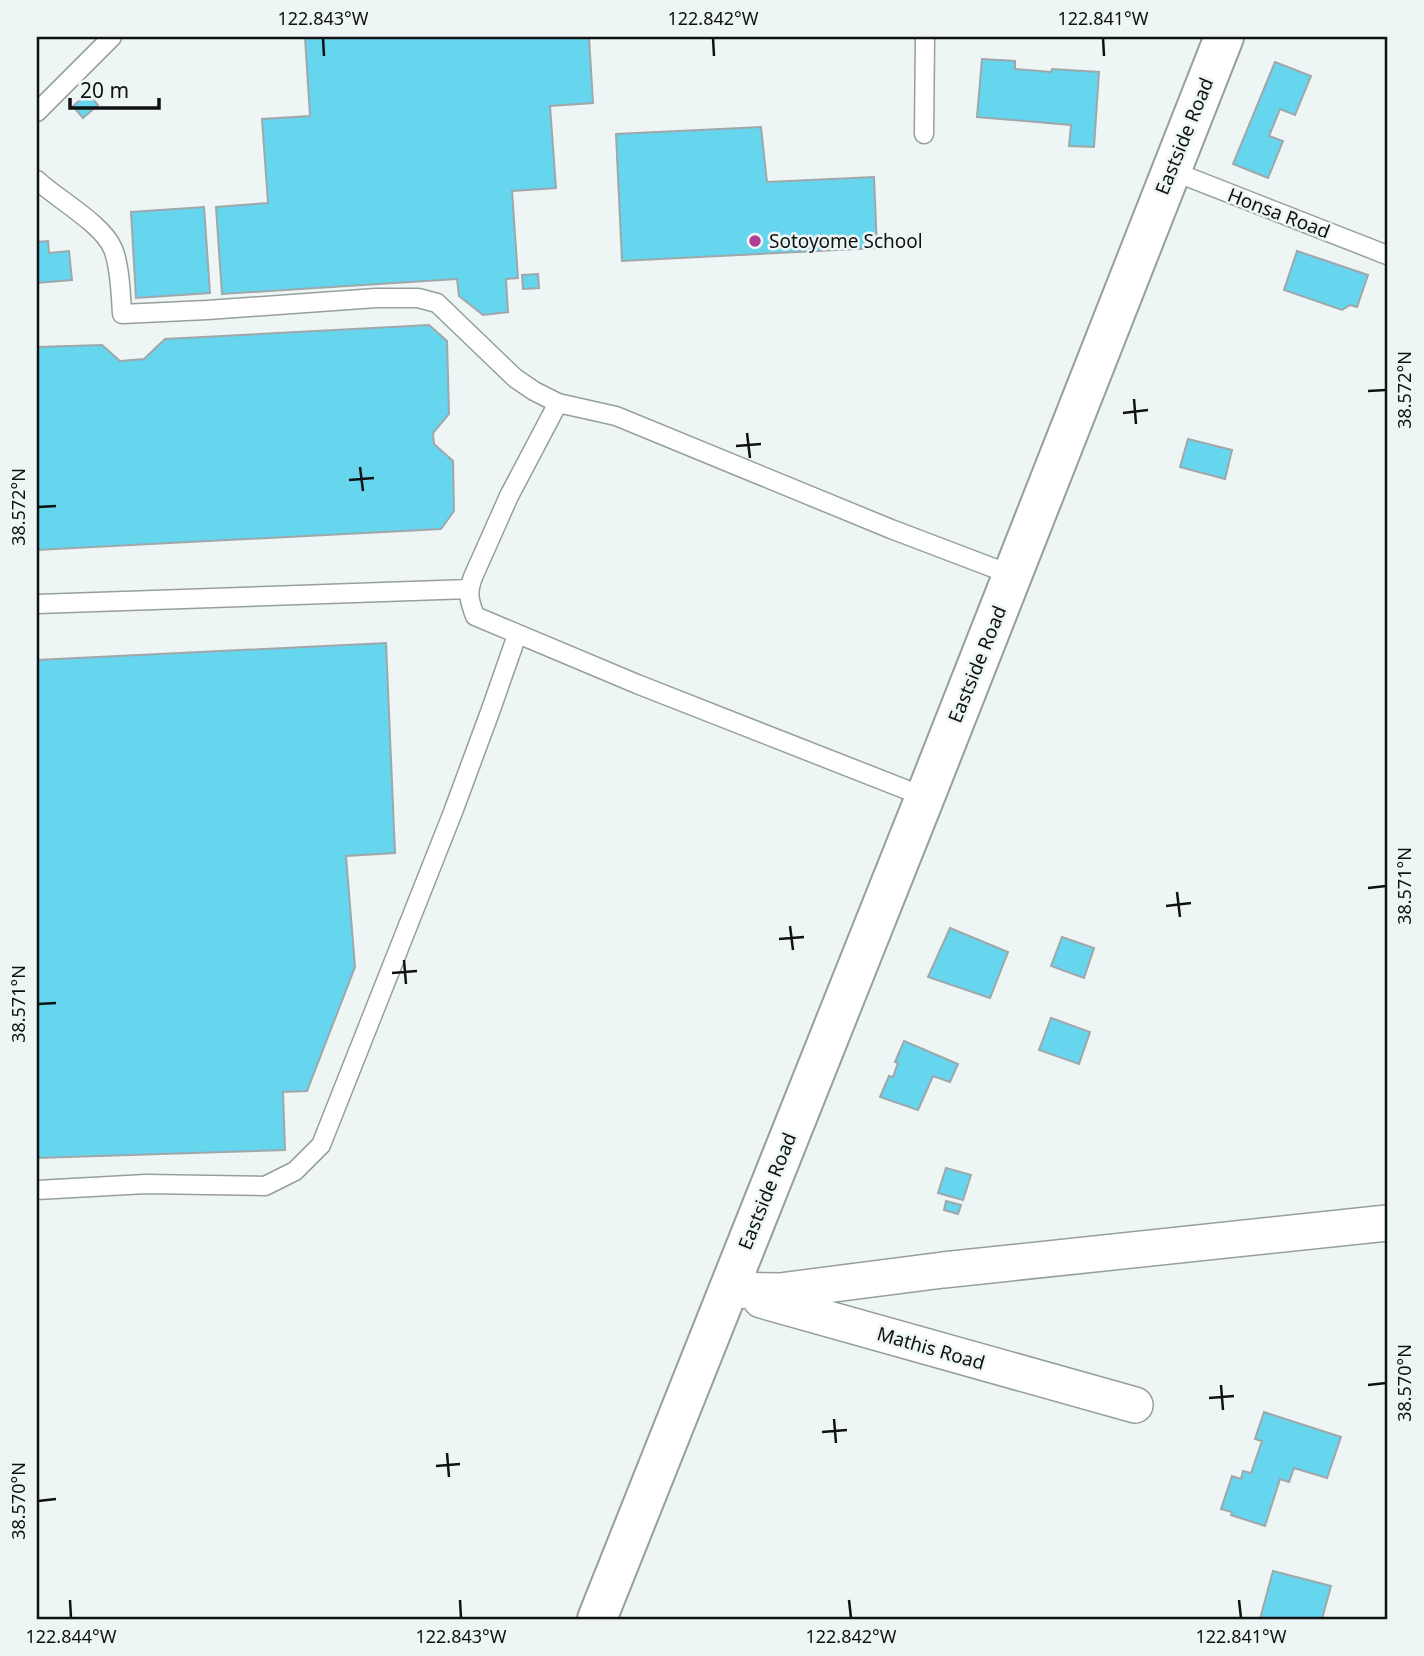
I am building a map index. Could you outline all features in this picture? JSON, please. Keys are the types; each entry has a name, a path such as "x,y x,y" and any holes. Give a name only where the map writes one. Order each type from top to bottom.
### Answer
{"main road":[{"name":"Eastside Road","path":"597,1619 1013,575 1219,38"}],"street":[{"path":"727,1290 779,1291 943,1270 1387,1223"},
{"name":"Mathis Road","path":"727,1290 1135,1405"}],"lane":[{"path":"37,112 112,37"},
{"path":"923,134 925,37"},
{"name":"Honsa Road","path":"1170,170 1387,255"},
{"path":"37,180 97,227 113,248 121,290 122,314 376,298 418,298 437,303 515,378 558,404 616,416 891,529 1013,575"},
{"path":"558,404 509,496 469,589 475,616 637,684 925,797"},
{"path":"37,604 469,589"},
{"path":"37,1189 146,1184 265,1186 295,1171 321,1145 453,812 517,635"}],"building":[{"path":"305,37 589,37 593,103 550,106 556,188 512,191 518,278 506,279 508,312 483,315 459,296 457,279 222,294 216,207 268,203 262,119 310,116"},
{"path":"982,59 1015,61 1015,69 1099,72 1094,147 1069,146 1071,125 977,117"},
{"path":"1275,62 1311,76 1295,115 1280,109 1269,136 1283,141 1268,178 1233,164"},
{"path":"88,93 98,105 83,118 73,106"},
{"path":"761,127 767,182 874,177 877,248 622,261 616,134"},
{"path":"204,207 210,293 136,298 131,212"},
{"path":"48,241 49,253 69,251 72,280 37,283 37,242"},
{"path":"1297,251 1368,275 1357,307 1350,305 1342,310 1284,290"},
{"path":"538,274 539,288 523,289 522,275"},
{"path":"429,325 447,341 449,414 433,433 434,444 453,461 454,511 441,529 37,550 37,347 102,345 120,361 144,359 165,339"},
{"path":"1188,439 1232,450 1225,479 1180,467"},
{"path":"386,643 395,853 346,856 355,967 307,1091 283,1092 285,1150 37,1158 37,660"},
{"path":"950,928 1008,952 990,998 928,977"},
{"path":"1062,937 1094,948 1084,978 1051,966"},
{"path":"1051,1018 1090,1032 1079,1064 1039,1050"},
{"path":"904,1041 958,1064 950,1082 933,1076 918,1110 880,1097 889,1076 893,1077 898,1063 895,1062"},
{"path":"946,1168 971,1175 963,1200 938,1193"},
{"path":"946,1201 961,1205 958,1214 944,1210"},
{"path":"1264,1412 1341,1437 1327,1478 1294,1468 1289,1482 1280,1479 1265,1526 1221,1509 1232,1476 1241,1479 1243,1471 1251,1473 1262,1441 1255,1439"},
{"path":"1273,1571 1331,1586 1322,1619 1260,1619"}],"place":[{"name":"Sotoyome School","path":"755,241"}]}
